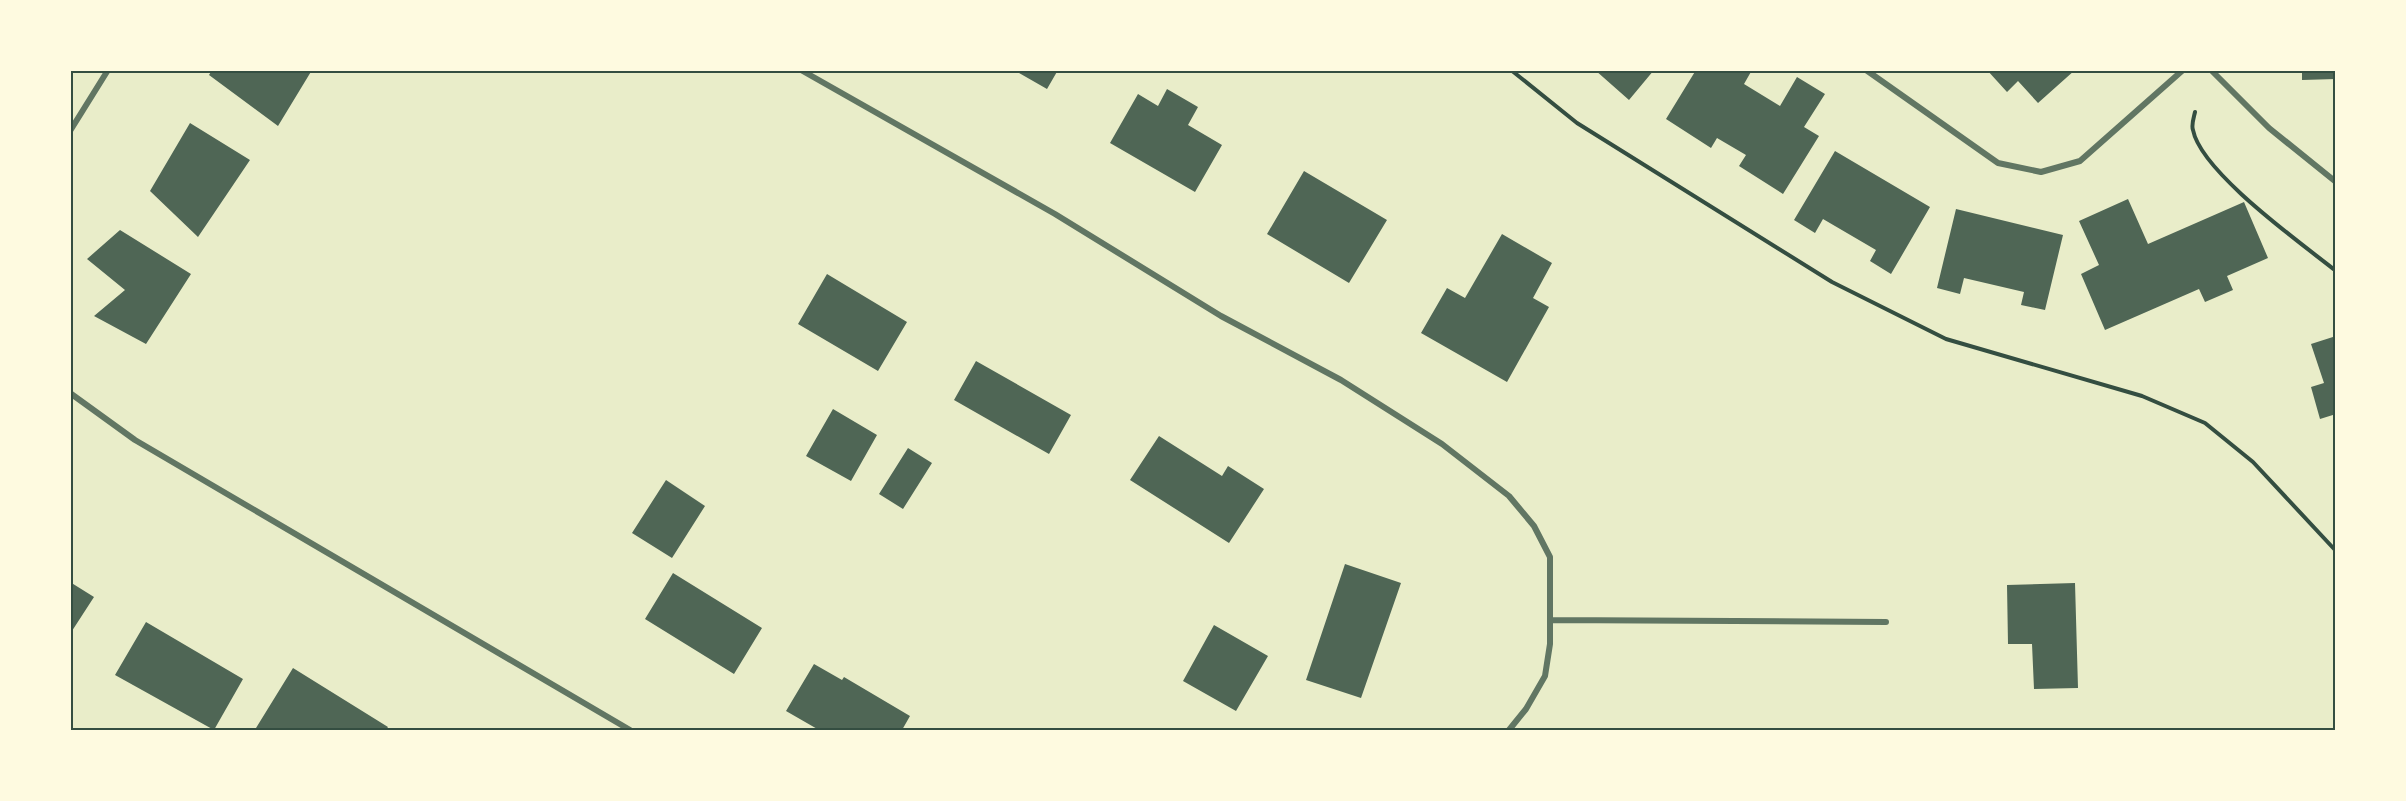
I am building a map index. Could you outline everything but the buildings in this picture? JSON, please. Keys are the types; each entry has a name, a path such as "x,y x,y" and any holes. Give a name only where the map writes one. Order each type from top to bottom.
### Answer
{"street":[{"path":"70,131 108,70"},
{"path":"801,70 1055,214 1221,316 1341,380 1442,444 1509,496 1541,536 1550,557 1550,620 1545,676 1509,730"},
{"path":"1866,70 1998,163 2041,172 2080,161 2183,70"},
{"path":"2211,70 2270,128 2336,182"},
{"path":"70,393 135,440 630,730"},
{"path":"1550,620 1886,622"}],"path":[{"path":"1511,70 1577,123 1832,282 1946,339 2142,396 2205,423 2253,462 2336,551"},
{"path":"2195,112 2192,129 2202,150 2216,169 2273,221 2336,271"}]}
